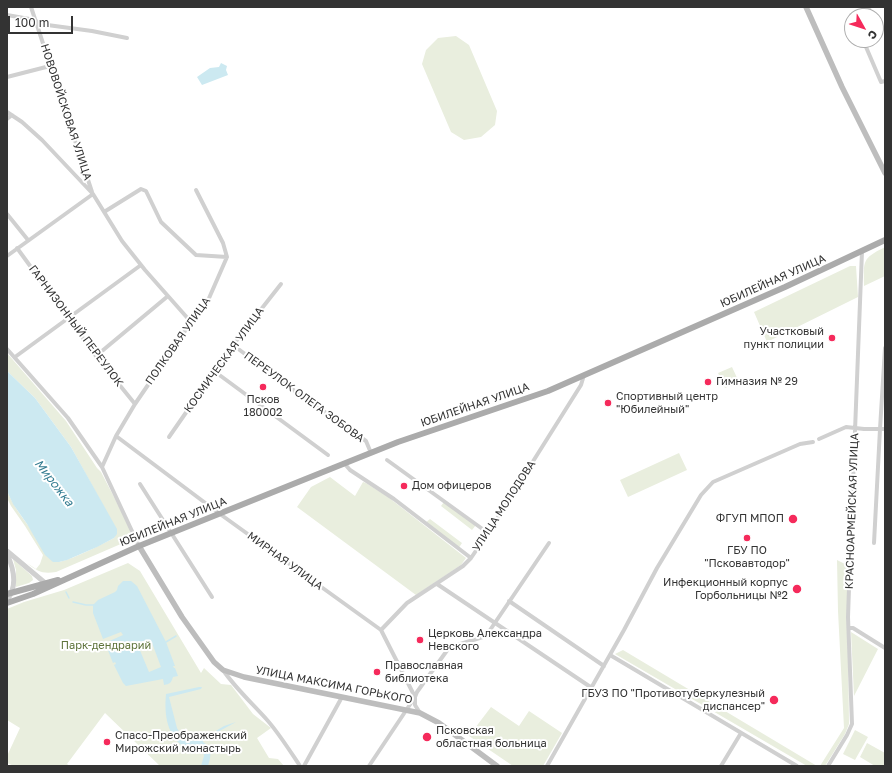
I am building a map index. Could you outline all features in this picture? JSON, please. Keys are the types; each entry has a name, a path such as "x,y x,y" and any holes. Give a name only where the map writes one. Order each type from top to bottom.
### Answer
{"main road":[{"path":"806,7 842,87 885,173"},
{"name":"ЮБИЛЕЙНАЯ УЛИЦА","path":"7,603 33,594 139,546 370,453 548,391 785,287 885,240"},
{"path":"139,546 182,616 214,662 223,670"},
{"name":"ЮБИЛЕЙНАЯ УЛИЦА","path":"9,593 44,582 67,578"},
{"name":"УЛИЦА МАКСИМА ГОРЬКОГО","path":"223,670 244,678 420,713 439,724 497,766"}],"street":[{"name":"НОВОВОЙСКОВАЯ УЛИЦА","path":"31,7 93,194"},
{"path":"7,15 35,20 40,24 76,28 127,38"},
{"path":"866,48 881,82 885,81"},
{"path":"7,77 50,66"},
{"path":"7,112 42,140 93,194 122,241 191,322"},
{"path":"7,119 12,115"},
{"path":"104,212 141,189 146,191 161,222 196,255 227,257 224,243 196,190"},
{"path":"7,256 93,194"},
{"path":"7,214 28,240"},
{"name":"ГАРНИЗОННЫЙ ПЕРЕУЛОК","path":"17,248 96,356 135,404"},
{"name":"КРАСНОАРМЕЙСКАЯ УЛИЦА","path":"828,766 852,724 849,628 850,554 862,250"},
{"name":"ПОЛКОВАЯ УЛИЦА","path":"102,467 116,436 135,404 191,322 206,305 227,257"},
{"path":"15,357 141,265"},
{"name":"КОСМИЧЕСКАЯ УЛИЦА","path":"169,437 233,345 281,284"},
{"path":"96,356 168,296"},
{"name":"ПЕРЕУЛОК ОЛЕГА ЗОБОВА","path":"233,345 288,387 366,441 370,453"},
{"path":"874,543 883,429 885,348"},
{"path":"7,349 68,418 102,467 139,546"},
{"path":"214,372 328,455"},
{"name":"УЛИЦА МОЛОДОВА","path":"381,630 407,603 463,566 471,558 582,385 584,375"},
{"path":"819,439 846,427 883,429"},
{"name":"МИРНАЯ УЛИЦА","path":"116,436 220,514 381,630 415,697 415,705 420,713"},
{"path":"547,766 610,656 657,568 701,495 713,482 800,444 813,442"},
{"path":"387,460 488,533"},
{"path":"344,464 350,470 394,499 471,558"},
{"path":"140,484 170,534 212,597"},
{"path":"369,766 407,710 417,692 451,645 454,646 486,636 549,543"},
{"path":"7,551 44,582"},
{"path":"7,554 13,573 14,583 7,600"},
{"path":"437,584 592,688"},
{"path":"509,601 604,666"},
{"path":"849,628 853,628 885,648"},
{"path":"610,656 797,766"},
{"path":"223,670 232,683 287,745 300,766"},
{"path":"304,766 342,697"},
{"path":"721,766 741,733"}],"green space":[{"path":"456,36 469,45 497,111 495,125 481,137 464,140 451,132 422,64 426,50 438,38"},
{"path":"885,247 885,276 864,286 864,266 868,258"},
{"path":"850,266 856,266 858,297 767,342 754,312"},
{"path":"7,353 66,421 101,472 129,526 133,540 56,572 41,572 34,568 27,563 36,569 40,564 43,555 11,506 7,498 7,491 24,520 59,562 80,555 114,538 116,529 71,447 35,398 7,371"},
{"path":"732,367 739,382 725,388 718,373"},
{"path":"679,453 687,470 628,497 620,480"},
{"path":"330,477 355,496 363,482 366,483 388,497 466,558 461,565 416,595 297,507 311,487"},
{"path":"444,502 476,525 472,530 441,506"},
{"path":"430,519 462,543 458,549 425,523"},
{"path":"13,559 32,576 33,580 29,583 16,587 16,570"},
{"path":"837,560 847,565 849,724 845,734 825,766 820,766 844,728"},
{"name":"Парк-дендрарий","path":"128,563 140,571 201,673 204,668 221,684 231,685 253,714 271,728 257,738 269,758 278,759 284,766 160,766 105,713 67,764 70,766 14,766 7,763 7,756 20,728 7,720 7,609 24,602 64,590"},
{"path":"851,632 878,649 854,696"},
{"path":"623,650 817,766 807,766 615,654"},
{"path":"491,707 519,726 529,711 562,733 543,766 513,766 469,736"},
{"path":"855,730 868,737 855,760 843,754"},
{"path":"867,743 885,753 885,766 875,766 860,757"}],"water":[{"path":"221,63 227,66 226,70 228,75 202,85 197,77 210,68 219,67"},
{"name":"Мирожка","path":"7,371 35,398 71,447 117,529 117,534 114,538 97,547 59,562 53,562 45,555 27,524 13,504 7,491"},
{"path":"123,581 131,581 137,586 166,642 175,666 173,666 178,676 173,677 169,684 164,685 163,679 126,686 123,683 114,665 116,664 115,662 113,663 105,643 123,635 121,632 103,639 93,613 93,605 98,600 115,592","holes":["146,641 152,643 161,667 149,672 139,648 140,643"]},
{"path":"202,687 201,689 169,697 177,728 184,740 199,741 224,726 236,722 203,740 210,750 208,766 201,766 204,756 203,750 200,747 186,748 175,738 168,725 166,717 166,694"}],"waterway":[{"path":"66,592 69,598"},
{"path":"73,602 86,605 95,605"},
{"path":"166,642 176,636"}],"place":[{"name":"Участковый пункт полиции","path":"832,338"},
{"name":"Гимназия № 29","path":"708,382"},
{"name":"Псков 180002","path":"263,387"},
{"name":"Спортивный центр \"Юбилейный\"","path":"608,403"},
{"name":"Дом офицеров","path":"404,486"},
{"name":"ФГУП МПОП","path":"793,519"},
{"name":"ГБУ ПО \"Псковавтодор\"","path":"747,538"},
{"name":"Инфекционный корпус Горбольницы №2","path":"797,589"},
{"name":"Церковь Александра Невского","path":"420,640"},
{"name":"Православная библиотека","path":"377,672"},
{"name":"ГБУЗ ПО \"Противотуберкулезный диспансер\"","path":"774,700"},
{"name":"Псковская областная больница","path":"427,737"},
{"name":"Спасо-Преображенский Мирожский монастырь","path":"107,742"}]}
